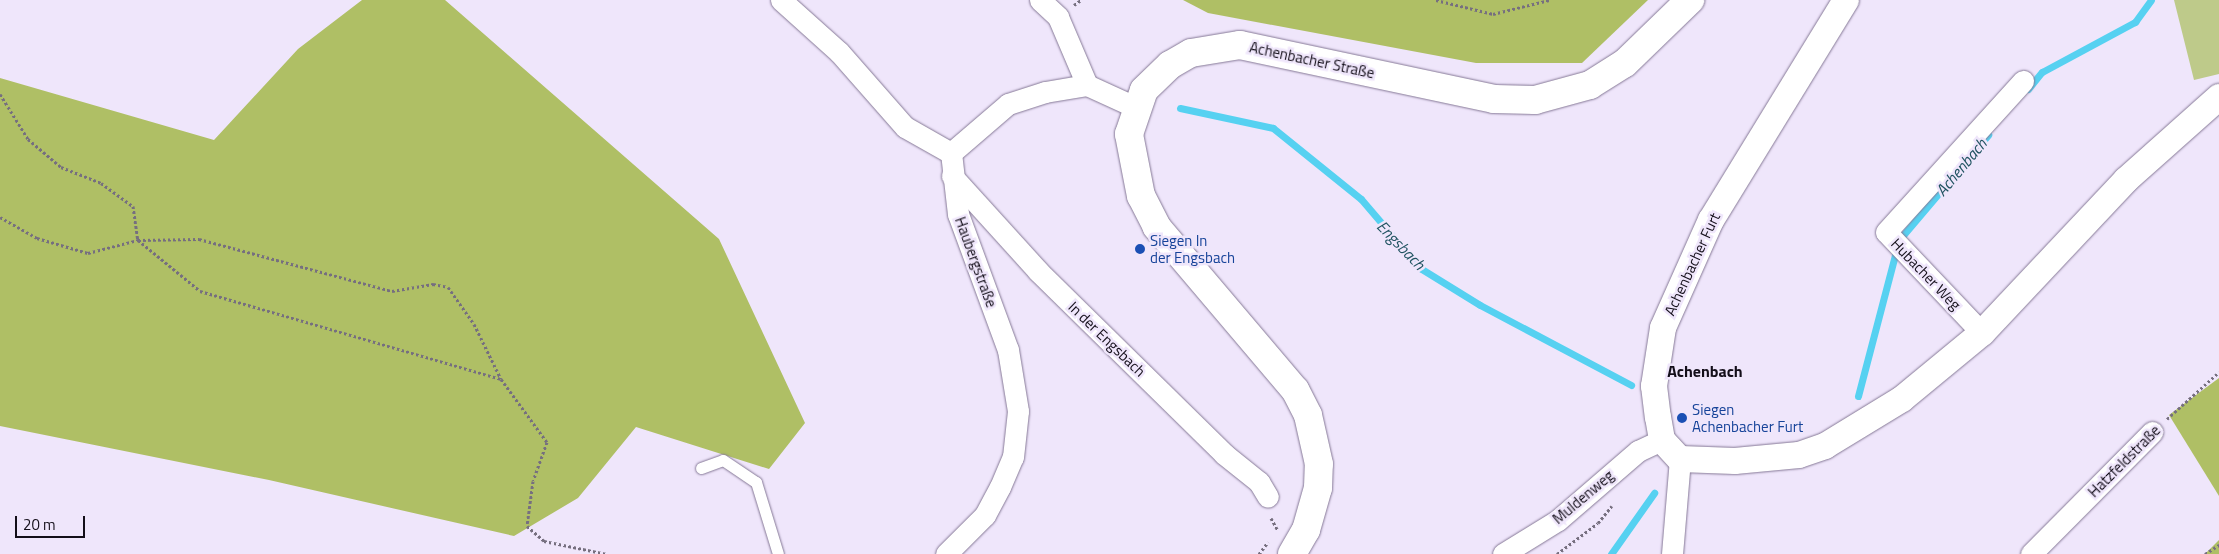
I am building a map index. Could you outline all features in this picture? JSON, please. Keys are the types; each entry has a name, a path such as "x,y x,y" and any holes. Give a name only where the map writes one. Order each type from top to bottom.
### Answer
{"main road":[{"name":"Achenbacher Straße","path":"1292,554 1306,530 1318,488 1319,464 1308,415 1295,390 1157,227 1141,196 1132,161 1129,134 1135,107 1156,76 1170,65 1205,49 1240,45 1494,99 1543,98 1590,85 1625,63 1690,0"}],"street":[{"path":"781,0 839,52 905,126 951,153 1008,104 1086,86 1135,107"},
{"path":"1040,0 1058,17 1086,86"},
{"name":"Achenbacher Furt","path":"1662,440 1654,386 1657,357 1663,328 1682,280 1711,220 1846,0"},
{"name":"Hubacher Weg","path":"1982,333 1886,232 2023,81"},
{"path":"1662,440 1680,459 1772,460 1825,446 1867,422 1953,361 1982,333 2126,180 2219,97"},
{"name":"Haubergstraße","path":"946,554 984,515 1000,487 1013,457 1018,411 1008,350 958,214 951,176 951,153"},
{"name":"In der Engsbach","path":"951,176 1038,271 1224,454 1259,482 1268,497"},
{"name":"Hatzfeldstraße","path":"2031,554 2152,432"},
{"name":"Muldenweg","path":"1503,554 1558,520 1638,451 1662,440"},
{"path":"1672,554 1680,459"}],"lane":[{"path":"701,468 723,460 756,482 778,554"}],"path":[{"path":"1436,0 1493,14 1549,0"},
{"path":"0,94 28,139 61,167 101,183 133,206 138,240 200,291 501,379"},
{"path":"0,217 37,238 88,253 138,240 199,239 392,290 433,284 448,287 474,324 501,379 546,442 533,481 527,526 544,541 607,554"},
{"name":"Hatzfeldstraße","path":"2152,432 2219,372"},
{"path":"2204,554 2219,544"},
{"path":"1259,554 1266,545"}],"green space":[{"path":"362,0 445,0 719,239 805,423 769,469 636,427 578,498 514,536 269,480 0,426 0,78 214,140 298,49"},
{"path":"1183,0 1648,0 1582,63 1476,63 1208,13"},
{"path":"2174,0 2219,0 2219,74 2194,80"},
{"path":"2219,378 2219,496 2169,415"},
{"path":"2219,540 2219,554 2205,554"}],"waterway":[{"name":"Achenbach","path":"2028,89 2042,72 2135,22 2151,0"},
{"name":"Engsbach","path":"1180,108 1273,128 1361,199 1420,268 1480,305 1631,385"},
{"name":"Achenbach","path":"1858,396 1899,240 1988,135"},
{"name":"Achenbach","path":"1611,554 1654,493"}],"place":[{"name":"Siegen In der Engsbach","path":"1140,249"},
{"name":"Siegen Achenbacher Furt","path":"1682,418"}],"district":[{"name":"Achenbach","path":"1705,371"}]}
